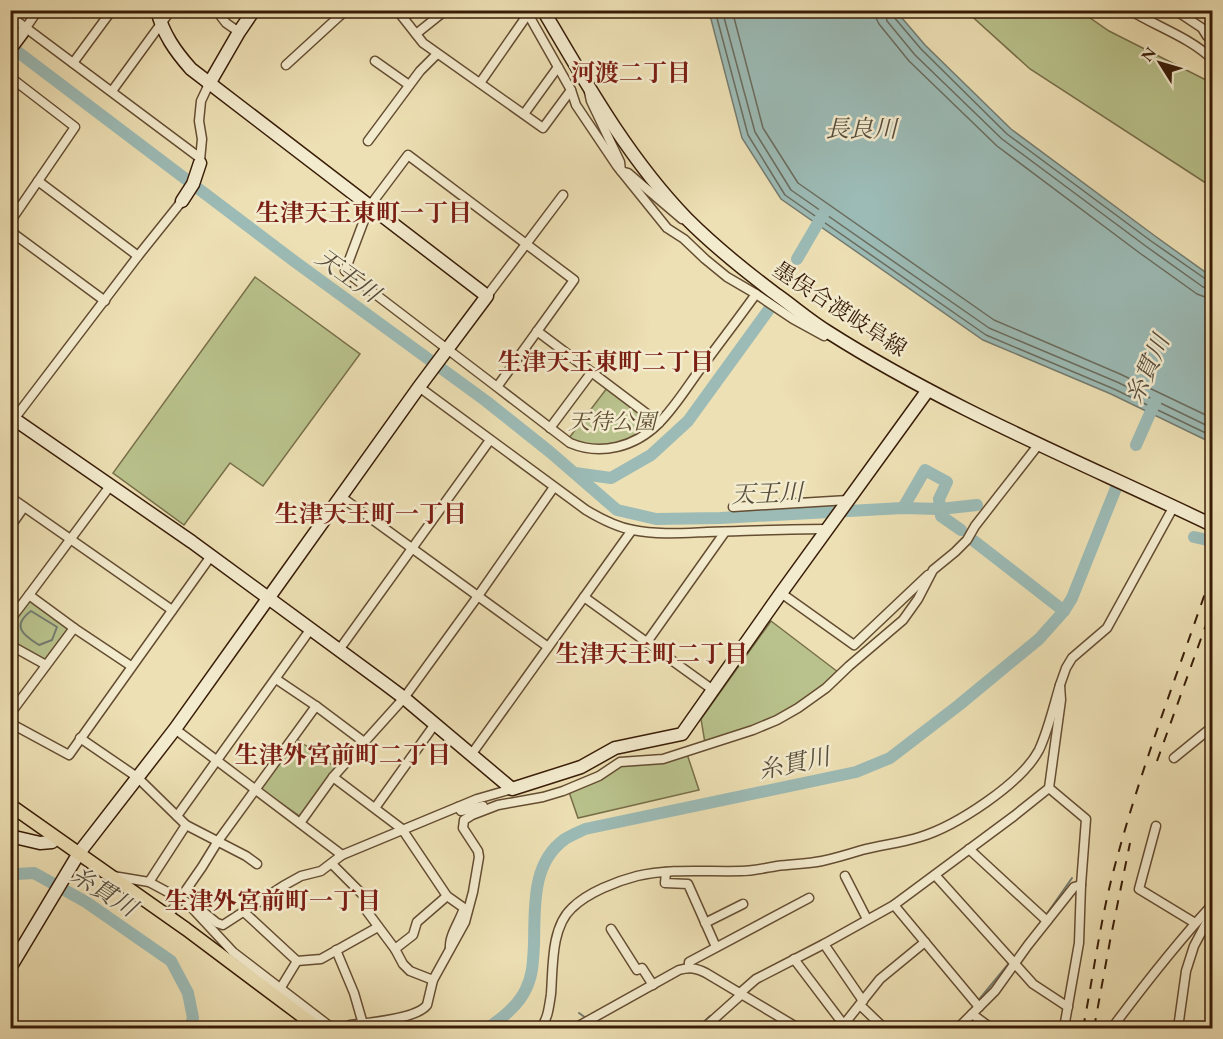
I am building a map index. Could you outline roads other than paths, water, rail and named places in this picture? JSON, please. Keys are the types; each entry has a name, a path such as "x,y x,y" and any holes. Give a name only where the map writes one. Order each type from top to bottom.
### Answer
{"main road":[{"path":"10,805 308,1029"},
{"path":"10,813 52,842 112,876 268,989 318,1029"}],"street":[{"path":"10,49 38,10"},
{"path":"73,63 112,10"},
{"path":"157,10 168,41 191,69 488,296"},
{"path":"112,91 171,10"},
{"path":"216,10 226,23 239,32"},
{"path":"254,10 239,32 201,101 200,161 193,184 12,421 211,556 339,650 404,698 512,789"},
{"path":"286,65 346,10"},
{"path":"396,10 423,43 543,128 571,90"},
{"path":"416,34 446,10"},
{"name":"墨俣合渡岐阜線","path":"543,10 587,86 639,162 692,224 727,257 826,331 928,390 1212,525"},
{"path":"1130,10 1146,21 1212,53"},
{"path":"1175,10 1202,28 1212,40"},
{"path":"480,83 527,12 571,90 576,105 621,171 668,228 727,277 793,319 826,337 847,344"},
{"path":"10,16 24,30 112,91 200,161"},
{"path":"1200,47 1212,59"},
{"path":"368,141 420,71 437,54"},
{"path":"375,61 409,85"},
{"path":"524,114 558,67"},
{"path":"10,77 75,127 10,222"},
{"path":"587,86 591,101 620,162 621,171"},
{"path":"497,387 574,280 408,155 369,207 345,270 446,350 570,443 579,447 615,448 644,435 659,423 756,294"},
{"path":"621,171 628,173 678,217 692,224"},
{"path":"38,181 138,256"},
{"path":"10,968 78,856 175,729 420,385 563,195"},
{"path":"10,231 105,300"},
{"path":"537,332 659,423"},
{"path":"550,428 591,373"},
{"path":"420,385 490,440 606,522 632,530 681,533 829,527"},
{"path":"189,905 224,925 301,876 321,871 342,855 402,829 477,799 581,767 615,748 682,734 928,390"},
{"path":"339,650 490,440"},
{"path":"782,593 854,645 967,540 975,526 1039,444"},
{"path":"10,620 110,486"},
{"path":"300,823 333,777 404,698 554,487"},
{"path":"340,496 548,647"},
{"path":"10,497 172,610"},
{"path":"734,507 846,503"},
{"path":"541,1029 546,1022 549,1010 560,925 571,908 594,892 638,876 694,870 744,871 822,861 914,839 946,827 968,814 1022,772 1038,750 1045,734 1066,668 1072,658 1107,628 1173,506"},
{"path":"10,527 24,507"},
{"path":"471,755 632,530"},
{"path":"647,642 725,532"},
{"path":"10,723 69,755 211,556"},
{"path":"458,807 461,811 563,791 599,776 620,762 663,759 777,720 826,688 903,620 918,599 933,570"},
{"path":"29,595 131,666"},
{"path":"584,597 713,690"},
{"path":"10,714 74,628"},
{"path":"177,816 310,630"},
{"path":"10,645 46,665"},
{"path":"276,679 364,742"},
{"path":"704,1029 756,979 894,905 1049,788 1061,700 1060,685"},
{"path":"168,916 218,841 316,706"},
{"path":"375,808 435,724"},
{"path":"1174,758 1212,727"},
{"path":"175,729 342,855"},
{"path":"80,738 137,777 186,825 257,864"},
{"path":"333,777 402,829 447,896 464,908 450,941 451,950"},
{"path":"1049,788 1086,819 1079,943 1065,1029"},
{"path":"347,1029 350,1025 399,1017 425,1009 433,980 451,950 467,916 479,857 478,851 463,828 464,820 498,804"},
{"path":"149,882 186,825"},
{"path":"1156,826 1139,889 1195,924"},
{"path":"10,836 40,843 52,842"},
{"path":"969,849 1047,921"},
{"path":"332,864 365,897 366,910 403,964 410,971 433,980"},
{"path":"666,872 665,883 688,884 716,947"},
{"path":"935,875 1033,984 1068,1007"},
{"path":"112,876 149,882 180,898 226,946 332,1029"},
{"path":"845,876 867,919"},
{"path":"958,1029 995,991 1074,887 1081,885"},
{"path":"395,950 413,935 417,922 447,896"},
{"path":"688,968 689,962 808,897"},
{"path":"705,923 743,904"},
{"path":"894,905 979,1007"},
{"path":"1112,1029 1154,972 1212,905"},
{"path":"244,912 297,961 321,959 378,927"},
{"path":"1178,1029 1186,970 1194,946 1212,912"},
{"path":"611,928 637,970 642,968 653,984"},
{"path":"794,959 843,1027 880,979 925,942"},
{"path":"824,944 862,1003 884,1029"},
{"path":"336,950 354,993 363,1024"},
{"path":"280,989 297,961"},
{"path":"575,1029 653,984 679,970 688,968 695,968 706,973 798,1029"},
{"path":"972,1014 991,1029"}],"water":[{"name":"長良川","path":"706,11 896,11 925,45 1011,129 1212,277 1212,443 1111,394 983,340 781,199 742,138 711,19"}],"waterway":[{"name":"天王川","path":"10,46 294,261 486,401 617,510 656,519 720,518 903,508 940,509 977,505"},
{"name":"天王川","path":"797,259 825,211"},
{"name":"天王川","path":"575,473 611,478 651,455 688,421 770,308"},
{"name":"糸貫川","path":"1136,445 1156,400"},
{"name":"天王川","path":"903,508 925,470 947,482 939,499 941,516 961,530"},
{"name":"糸貫川","path":"488,1028 514,1006 528,984 533,962 537,887 546,860 565,839 585,829 856,772 890,758 1039,639 1064,611 1072,598 1116,488"},
{"name":"天王川","path":"1194,537 1212,541"},
{"path":"974,541 1064,611"},
{"path":"31,611 57,627 52,640 39,645 24,634 22,621 31,611"},
{"name":"糸貫川","path":"10,879 17,874 34,873 86,902 171,961 188,993 193,1018 190,1028"},
{"path":"1046,915 1072,878"},
{"path":"977,1002 1010,962"},
{"path":"579,1013 586,1018"},
{"path":"697,1028 710,1016"},
{"path":"591,1021 600,1028"}],"railway":[{"path":"1083,1028 1111,879 1127,822 1212,573"},
{"path":"1157,761 1212,608"},
{"path":"1094,1028 1130,843"}],"district":[{"name":"河渡二丁目","path":"631,72"},
{"name":"生津天王東町一丁目","path":"364,212"},
{"name":"生津天王東町二丁目","path":"606,361"},
{"name":"生津天王町一丁目","path":"371,513"},
{"name":"生津天王町二丁目","path":"652,653"},
{"name":"生津外宮前町二丁目","path":"343,754"},
{"name":"生津外宮前町一丁目","path":"273,900"}],"park label":[{"name":"天待公園","path":"612,421"}]}
